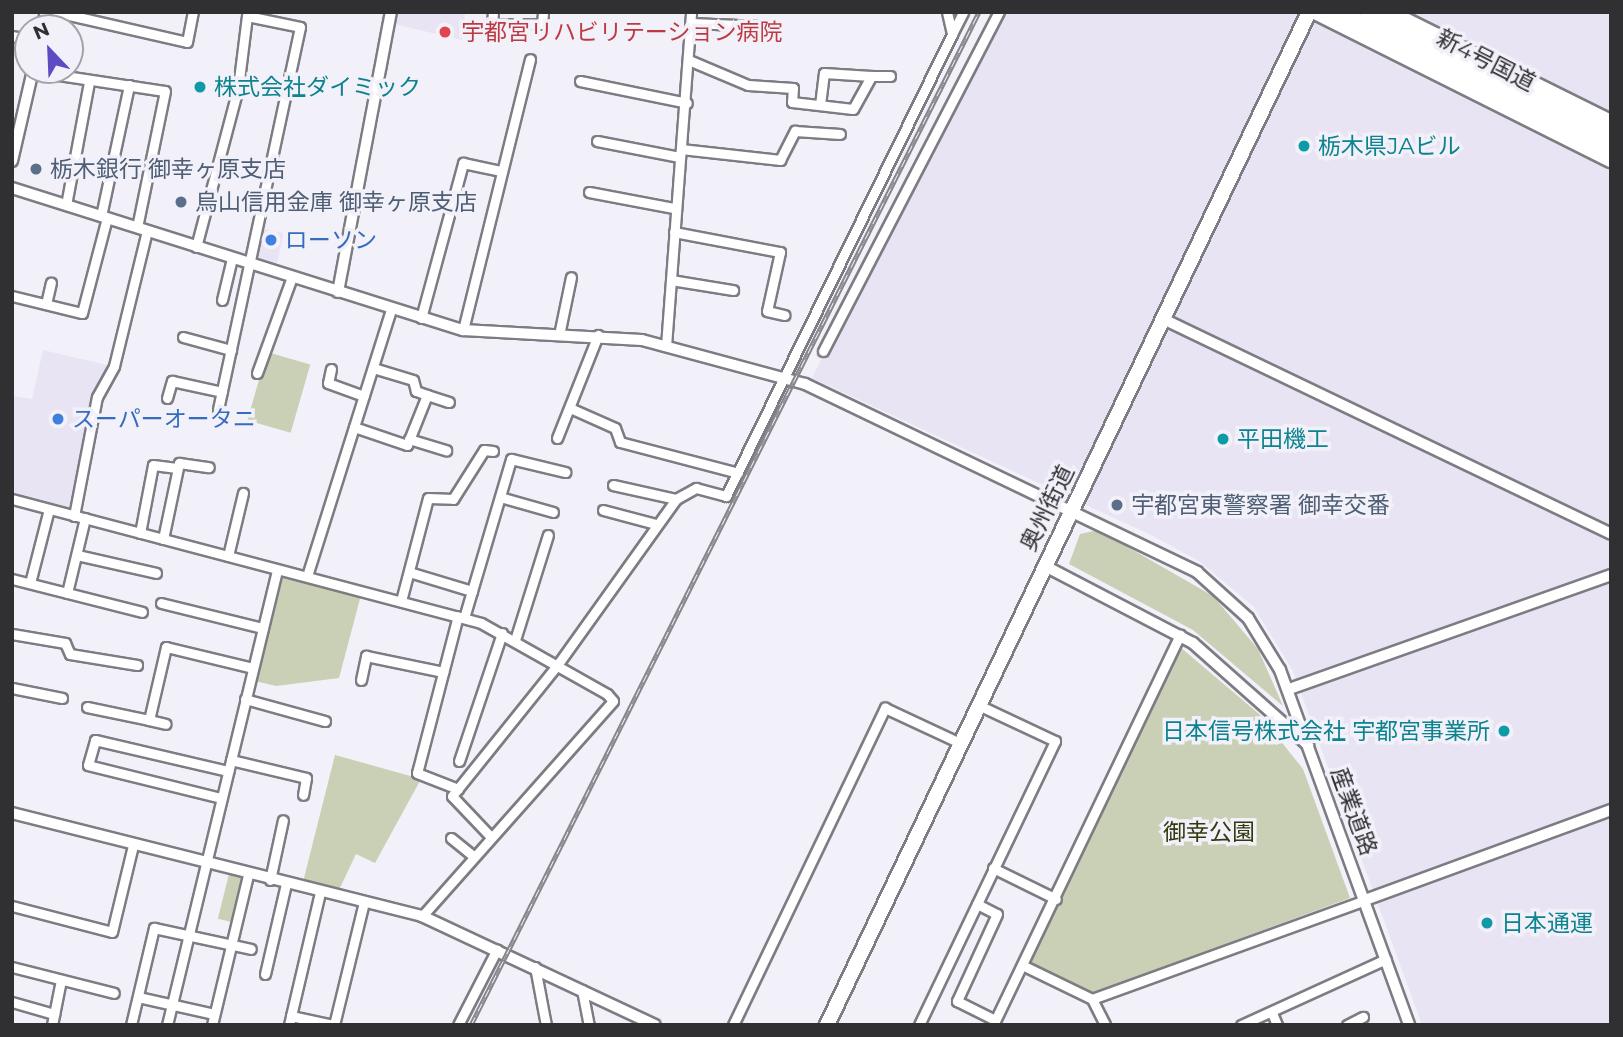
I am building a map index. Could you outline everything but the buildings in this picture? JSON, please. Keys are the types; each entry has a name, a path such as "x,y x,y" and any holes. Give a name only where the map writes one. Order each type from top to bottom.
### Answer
{"highway":[{"name":"奥州街道","path":"827,1025 1309,12"},
{"path":"1315,12 1611,160"},
{"name":"新4号国道","path":"1341,12 1611,148"},
{"name":"新4号国道","path":"1368,12 1611,136"},
{"path":"1389,12 1611,122"}],"street":[{"path":"56,12 187,42 193,12"},
{"path":"338,292 391,12"},
{"path":"493,12 492,24 542,24 543,12"},
{"path":"666,346 674,208 691,61 691,12"},
{"path":"739,25 740,12"},
{"path":"947,12 952,34"},
{"path":"490,836 452,796 558,664 676,499 696,488 726,496 943,58 963,12"},
{"path":"823,351 999,12"},
{"path":"196,247 238,88 247,16 300,27 218,409"},
{"path":"691,23 762,26"},
{"path":"463,330 500,171 530,59"},
{"path":"691,61 748,85 793,88 792,102 853,109 871,76"},
{"path":"820,105 824,73 890,76"},
{"path":"74,516 97,397 114,366 142,229 165,91 84,81"},
{"path":"580,81 687,103"},
{"path":"66,205 89,82"},
{"path":"12,161 29,84"},
{"path":"12,296 82,313 130,85"},
{"path":"597,141 680,153 780,160 795,131 840,134"},
{"path":"421,318 463,163 500,171"},
{"name":"産業道路","path":"12,188 463,330 598,335 666,346 783,378 1072,508 1209,580 1255,627 1289,690 1409,1025"},
{"path":"589,192 674,208"},
{"path":"674,232 780,252 767,311 785,314"},
{"path":"222,300 232,258"},
{"path":"257,373 292,277"},
{"path":"559,335 571,277"},
{"path":"671,280 733,290"},
{"path":"46,304 51,283"},
{"path":"307,576 391,309"},
{"path":"1163,319 1611,534"},
{"path":"557,438 598,335"},
{"path":"183,337 231,350"},
{"path":"373,368 413,380 416,391 449,402"},
{"path":"331,369 328,383 364,396"},
{"path":"167,398 172,381 222,392"},
{"path":"354,427 407,445 427,395"},
{"path":"570,408 615,428 620,442 738,472"},
{"path":"409,439 446,450"},
{"path":"401,601 428,498 453,499 484,450 493,451"},
{"path":"458,789 417,772 443,672 472,591 511,459 565,472"},
{"path":"163,539 178,463 209,467"},
{"path":"140,533 153,465 177,468"},
{"path":"613,485 676,499"},
{"path":"228,556 243,493"},
{"path":"500,497 553,512"},
{"path":"12,499 461,617 516,640 613,701 472,855 422,916"},
{"path":"30,583 48,509"},
{"path":"603,510 656,524"},
{"path":"67,593 85,518"},
{"path":"516,640 548,535"},
{"path":"76,555 156,573"},
{"path":"1045,566 1180,634 1308,745"},
{"path":"167,1025 277,570"},
{"path":"409,572 472,591"},
{"path":"1289,690 1611,575"},
{"path":"12,579 142,612"},
{"path":"161,603 263,628"},
{"path":"459,761 502,633"},
{"path":"12,634 65,643 70,654 137,665"},
{"path":"977,904 997,914 957,1001 994,1023 1056,899 1180,634"},
{"path":"149,720 166,647 253,668"},
{"path":"361,680 366,656 443,672"},
{"path":"12,688 62,698"},
{"path":"245,699 325,721"},
{"path":"919,1025 1055,741 978,705"},
{"path":"87,707 166,724"},
{"path":"733,1025 885,708 960,743"},
{"path":"221,798 88,765 95,740 228,771"},
{"path":"231,760 306,778 303,795"},
{"path":"1092,999 1611,810"},
{"path":"12,813 248,875 422,916 535,967 639,1021 654,1025"},
{"path":"270,880 283,820"},
{"path":"451,838 472,855"},
{"path":"12,906 111,932 133,845"},
{"path":"993,868 1056,899"},
{"path":"212,1025 248,875"},
{"path":"265,974 286,884"},
{"path":"320,892 290,1021 333,1025 363,902"},
{"path":"131,1025 154,928 189,933 251,949"},
{"path":"458,1025 496,949"},
{"path":"1241,1025 1386,959"},
{"path":"1022,965 1092,999 1105,1025"},
{"path":"12,967 114,993"},
{"path":"535,967 546,1025"},
{"path":"52,1025 61,980"},
{"path":"582,990 589,1025"},
{"path":"138,997 214,1014"},
{"path":"12,1002 54,1014"},
{"path":"1272,1013 1277,1025"},
{"path":"1347,1025 1363,1017"}],"shaded area":[{"name":"宇都宮リハビリテーション病院","path":"396,12 465,12 462,40 394,24"},
{"path":"998,12 1611,12 1611,1025 1422,1025 1293,671 1254,607 1199,561 1151,535 812,378"},
{"path":"260,228 283,233 277,263 254,258"},
{"path":"43,350 107,365 70,510 12,495 12,396 32,399"}],"green space":[{"path":"267,352 310,364 291,433 247,420"},
{"path":"1098,530 1213,596 1258,649 1283,706 1193,630 1069,564 1080,534"},
{"path":"288,575 361,595 339,678 276,686 255,681 279,578"},
{"name":"御幸公園","path":"1180,647 1259,714 1303,769 1350,898 1093,993 1030,962 1170,651"},
{"path":"335,755 421,779 375,863 356,854 339,890 303,882"},
{"path":"229,874 245,878 233,923 218,919"}],"railway":[{"path":"471,1025 979,12"}],"place":[{"name":"宇都宮リハビリテーション病院","path":"445,32"},
{"name":"株式会社ダイミック","path":"200,87"},
{"name":"栃木県JAビル","path":"1304,146"},
{"name":"栃木銀行 御幸ヶ原支店","path":"36,169"},
{"name":"烏山信用金庫 御幸ヶ原支店","path":"181,202"},
{"name":"ローソン","path":"271,240"},
{"name":"スーパーオータニ","path":"58,419"},
{"name":"平田機工","path":"1223,439"},
{"name":"宇都宮東警察署 御幸交番","path":"1117,505"},
{"name":"日本信号株式会社 宇都宮事業所","path":"1504,731"},
{"name":"日本通運","path":"1487,923"}]}
